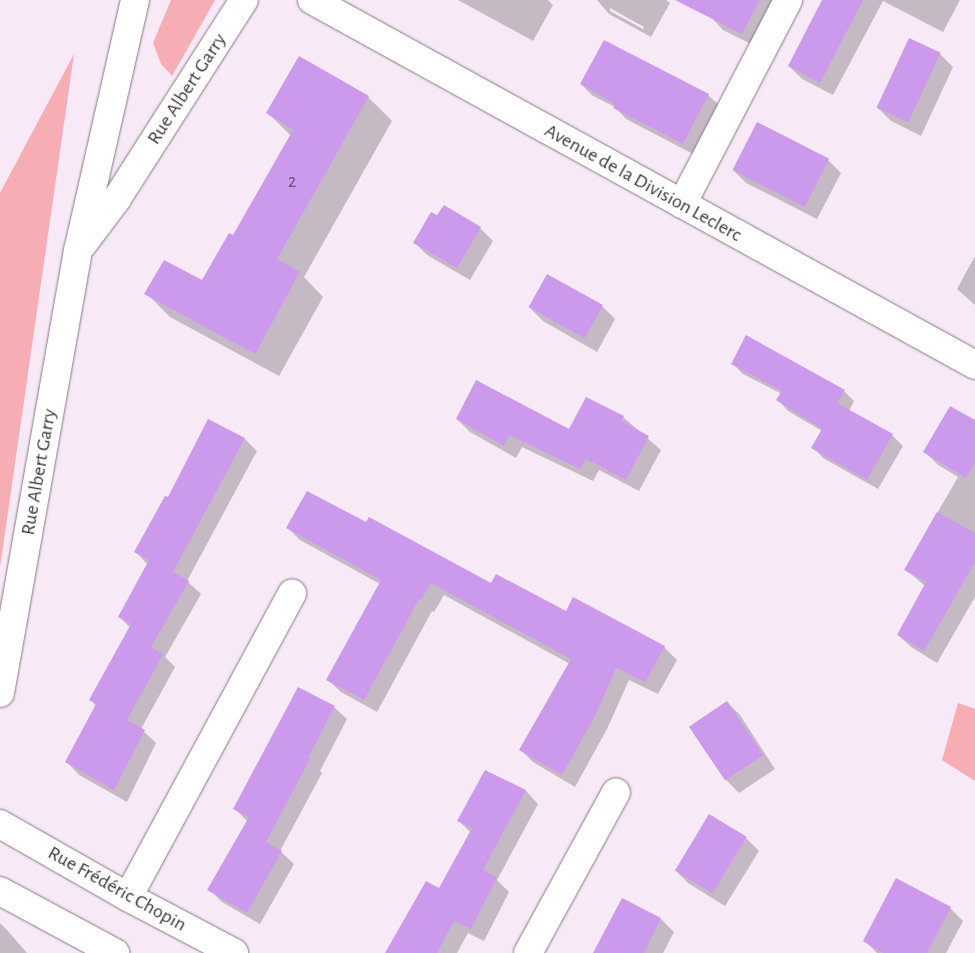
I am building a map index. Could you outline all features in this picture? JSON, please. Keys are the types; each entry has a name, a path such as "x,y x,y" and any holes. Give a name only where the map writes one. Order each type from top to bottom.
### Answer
{"street":[{"name":"Rue Albert Garry","path":"0,693 78,251 135,0"},
{"name":"Rue Albert Garry","path":"78,251 116,200 244,0"},
{"name":"Avenue de la Division Leclerc","path":"312,0 975,365"},
{"path":"682,204 788,0"},
{"path":"128,897 292,594"},
{"path":"528,953 616,792"},
{"name":"Rue Frédéric Chopin","path":"0,824 128,897 234,953"},
{"path":"0,891 115,953"}],"shaded area":[{"path":"171,0 215,0 172,76 161,64 153,43"},
{"path":"74,54 0,567 0,193"},
{"path":"958,703 975,709 975,781 942,760"}],"building":[{"path":"675,0 760,0 742,34"},
{"path":"822,0 863,0 820,83 788,66"},
{"path":"909,38 941,53 908,123 876,108"},
{"path":"604,40 709,94 683,144 613,108 615,104 580,84"},
{"path":"299,56 369,96 277,259 300,272 255,354 144,294 164,260 202,280 229,233 233,235 293,130 266,113"},
{"path":"757,122 829,159 805,207 732,170"},
{"path":"444,205 481,227 457,268 413,243 431,212 437,215"},
{"path":"547,274 603,305 585,338 529,307"},
{"path":"746,335 845,390 837,403 893,434 867,480 811,448 822,429 776,400 782,391 731,364"},
{"path":"476,380 569,429 586,397 624,416 621,421 649,436 626,480 586,459 580,469 509,435 504,446 456,419"},
{"path":"950,406 975,420 975,462 966,478 923,452"},
{"path":"208,419 245,438 173,572 189,581 151,647 163,654 127,720 145,730 114,790 65,762 96,704 89,700 131,624 118,617 149,560 134,552 165,496 168,497"},
{"path":"307,491 366,522 369,517 491,583 496,574 566,611 573,597 665,646 645,682 616,668 595,716 562,775 519,750 571,659 431,583 421,600 419,599 364,700 326,680 381,580 286,528"},
{"path":"937,512 975,533 975,562 924,651 897,635 926,582 904,570"},
{"path":"298,687 335,706 308,758 310,759 266,842 282,851 247,913 207,890 249,817 233,809"},
{"path":"727,701 763,755 725,781 689,727"},
{"path":"485,770 526,790 483,870 497,878 471,929 454,921 437,953 385,953 426,881 439,888 472,828 457,821"},
{"path":"709,814 747,837 713,893 675,871"},
{"path":"896,878 951,907 927,953 883,953 863,941"},
{"path":"622,898 661,918 644,953 593,953"}]}
